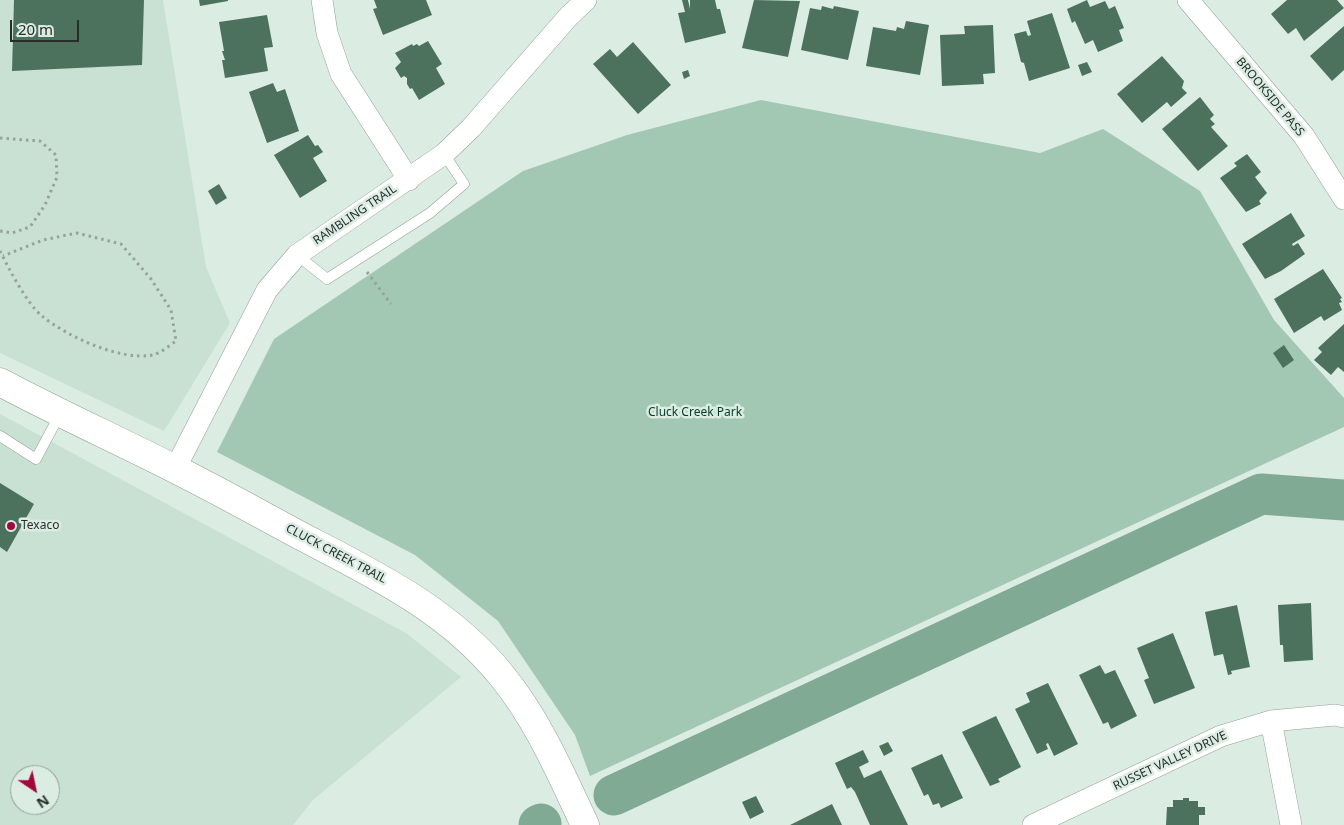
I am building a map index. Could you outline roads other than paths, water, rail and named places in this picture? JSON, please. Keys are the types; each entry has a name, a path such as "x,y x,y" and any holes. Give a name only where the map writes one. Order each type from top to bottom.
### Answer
{"street":[{"path":"322,0 327,33 341,74 409,180"},
{"name":"RAMBLING TRAIL","path":"175,469 267,290 297,255 409,180 444,154 470,128 569,16 586,0"},
{"name":"BROOKSIDE PASS","path":"1188,0 1304,136 1344,199"},
{"name":"CLUCK CREEK TRAIL","path":"0,382 60,414 175,469 402,590 444,619 502,675 520,700 551,753 585,825"},
{"name":"RUSSET VALLEY DRIVE","path":"1033,825 1221,736 1271,721 1335,716 1344,718"},
{"path":"1271,721 1291,825"}],"lane":[{"path":"297,255 327,279 430,213 464,184 444,154"},
{"path":"0,436 36,459 60,414"}],"waterway":[{"path":"614,795 1261,494 1344,500"}],"place":[{"name":"Texaco","path":"11,526"}],"park label":[{"name":"Cluck Creek Park","path":"695,413"}]}
